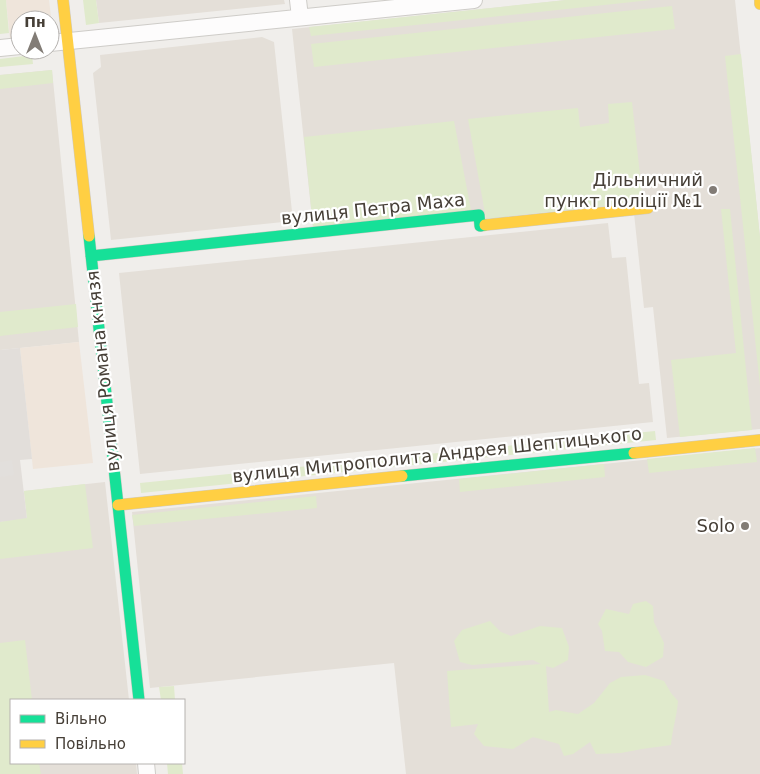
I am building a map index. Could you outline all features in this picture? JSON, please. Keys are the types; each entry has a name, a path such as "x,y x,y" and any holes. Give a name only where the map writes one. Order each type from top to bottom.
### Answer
{"street":[{"name":"вулиця Романа князя","path":"63,0 139,699"},
{"path":"298,0 300,17"},
{"path":"60,42 474,0"},
{"name":"вулиця Петра Маха","path":"91,256 479,215 480,226 648,208"},
{"name":"вулиця Митрополита Андрея Шептицького","path":"118,506 760,440"}],"shaded area":[{"path":"6,0 49,0 50,10 10,10 10,38"},
{"path":"96,0 284,0 285,4 99,23"},
{"path":"566,0 735,0 760,238 760,429 667,438 653,307 644,308 633,204 313,227 292,29"},
{"path":"262,37 274,42 293,221 111,240 93,73 101,67 100,55"},
{"path":"52,70 79,342 0,350 0,75"},
{"path":"608,223 612,258 626,257 639,384 649,383 653,422 140,474 119,273"},
{"path":"79,342 93,463 33,469 20,348"},
{"path":"20,348 32,459 20,460 27,519 0,522 0,350"},
{"path":"760,448 760,774 406,774 394,663 150,688 132,512"},
{"path":"12,460 14,475 0,477 0,462"},
{"path":"105,482 129,699 10,699 10,764 136,764 137,774 0,774 0,522 27,518 24,491"}],"green space":[{"path":"0,0 6,0 9,33 0,34"},
{"path":"83,0 96,0 99,23 86,25"},
{"path":"566,0 651,0 311,36 309,27"},
{"path":"672,6 675,29 314,67 311,44"},
{"path":"741,54 760,237 760,386 725,56"},
{"path":"10,58 10,60 33,60 33,64 0,67 0,59"},
{"path":"52,70 53,83 0,89 0,75"},
{"path":"632,102 643,202 486,219 468,119 578,108 580,127 609,123 608,104"},
{"path":"454,121 471,210 313,227 304,137"},
{"path":"721,209 730,209 752,430 680,437 671,360 736,353"},
{"path":"76,304 78,327 0,336 0,312"},
{"path":"655,431 656,440 141,493 140,483"},
{"path":"755,448 757,462 649,473 647,459"},
{"path":"604,464 605,477 460,492 459,479"},
{"path":"85,484 93,548 0,559 0,522 27,518 24,491"},
{"path":"316,496 317,508 134,526 132,515"},
{"path":"646,601 653,606 654,622 664,643 663,657 646,667 628,662 619,652 605,651 602,631 598,624 606,609 629,614 633,604"},
{"path":"490,621 501,632 511,636 540,626 562,628 569,647 568,660 553,668 546,666 549,712 556,710 578,714 594,703 610,683 621,677 645,675 664,681 678,701 671,745 621,753 596,754 590,742 573,754 564,756 559,744 533,737 513,749 484,746 474,734 478,724 451,727 447,671 541,664 533,660 472,665 460,662 454,641 462,630"},
{"path":"25,640 32,699 10,699 10,764 39,764 41,774 0,774 0,643"},
{"path":"174,686 175,699 161,699 159,687"},
{"path":"167,764 182,764 183,774 168,774"}],"traffic: fast":[{"path":"91,256 479,215 480,226 485,225"},
{"path":"89,236 139,699"},
{"path":"402,476 634,453"}],"traffic: slow":[{"path":"63,0 89,236"},
{"path":"485,225 648,208"},
{"path":"634,453 760,440"},
{"path":"118,505 402,476"}],"place":[{"name":"Дільничний пункт поліції №1","path":"713,190"},
{"name":"Solo","path":"745,526"}]}
